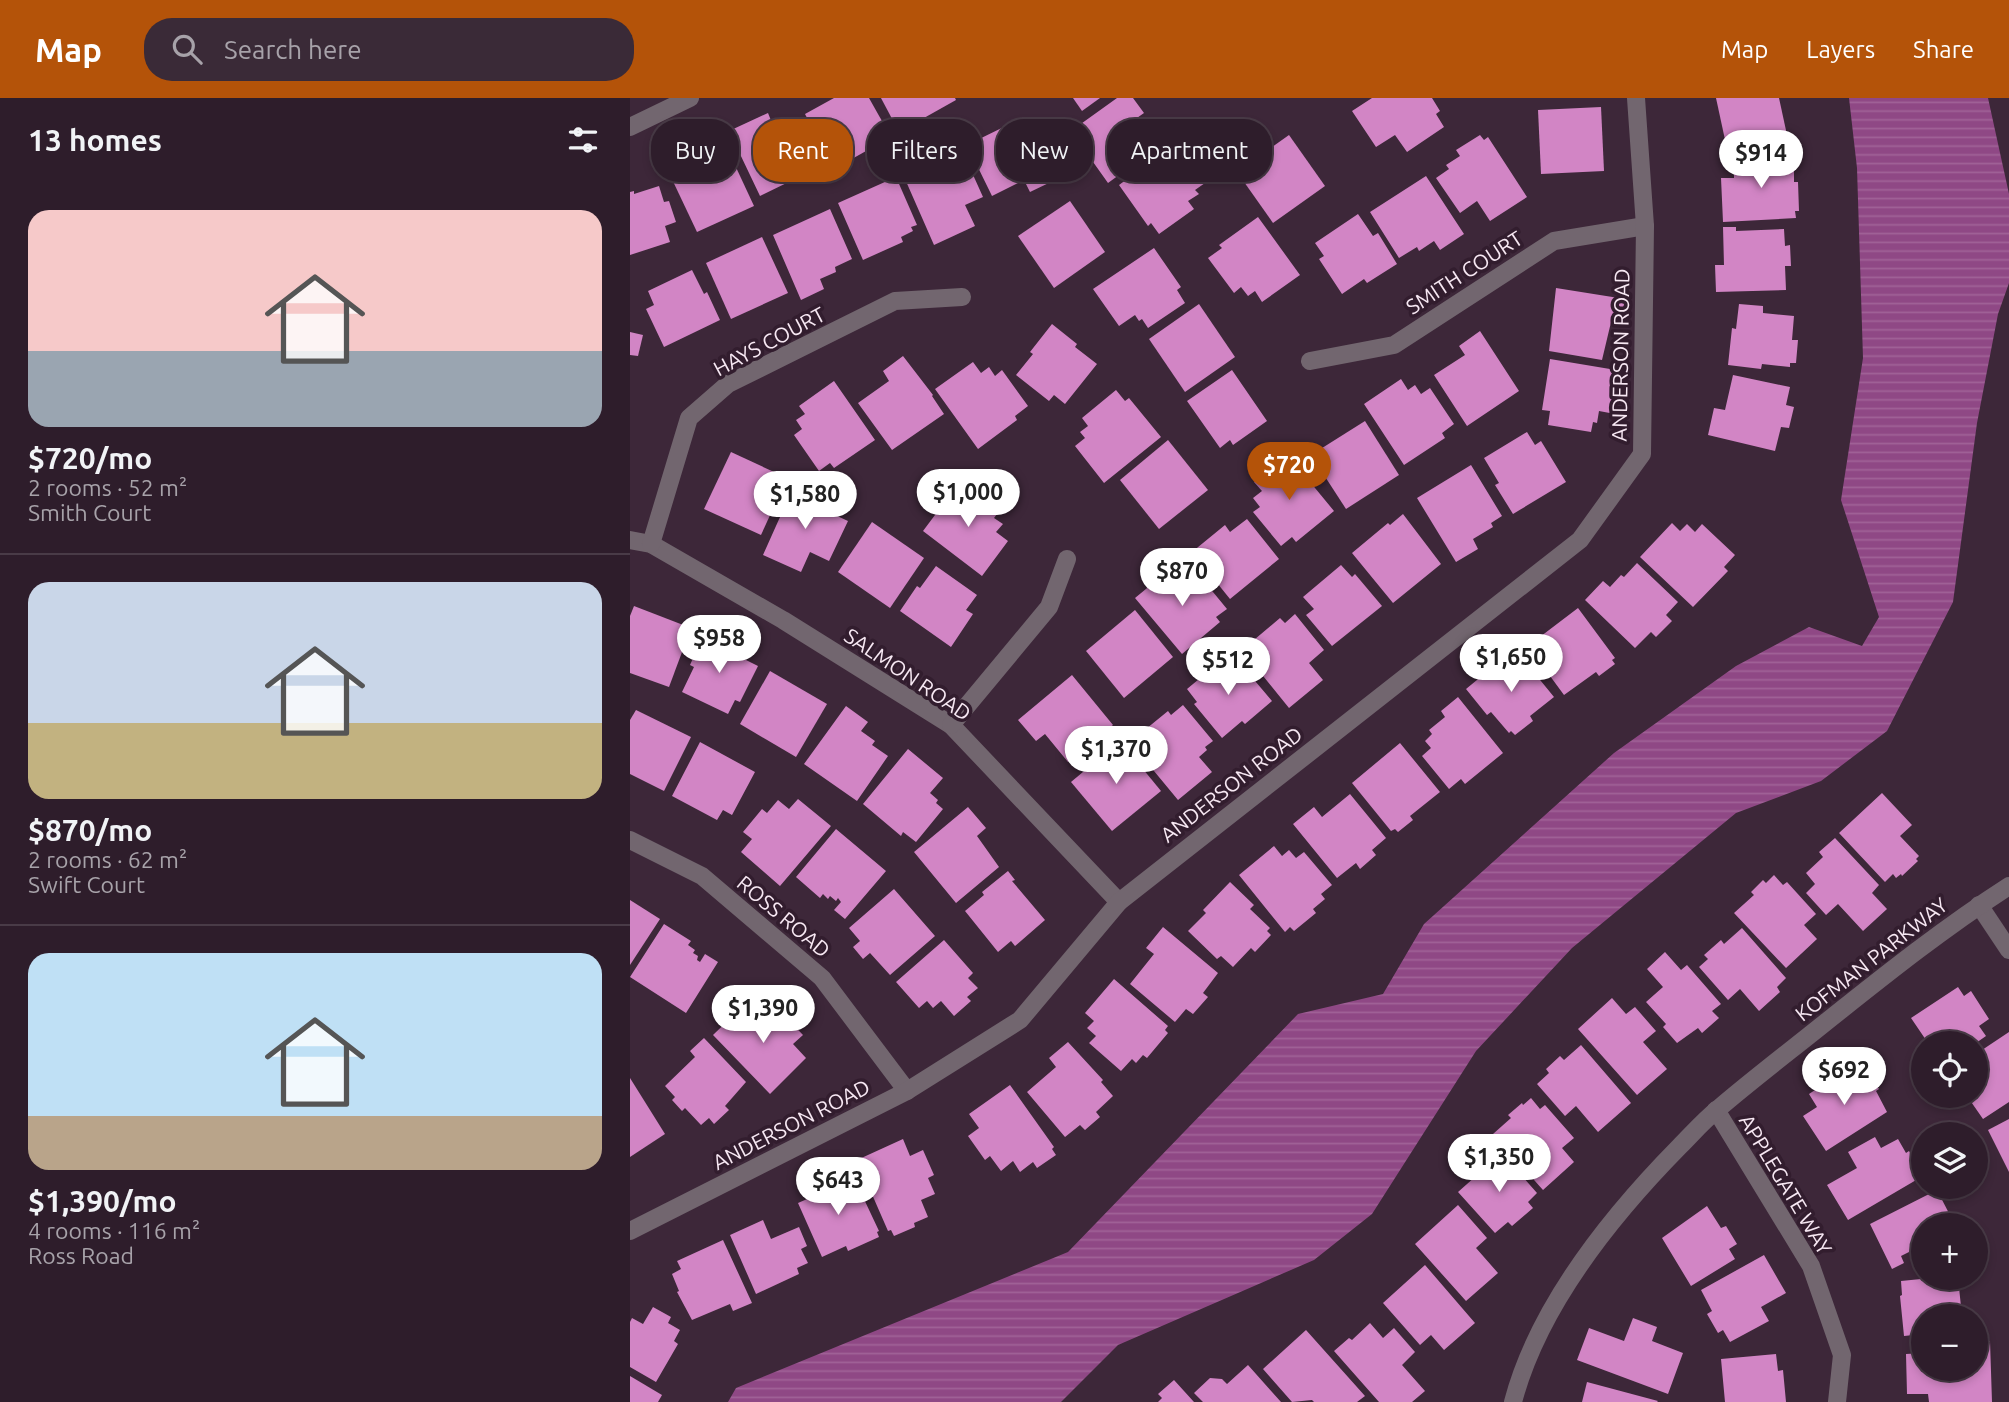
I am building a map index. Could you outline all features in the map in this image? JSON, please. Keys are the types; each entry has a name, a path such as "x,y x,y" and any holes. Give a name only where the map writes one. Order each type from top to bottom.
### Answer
{"street":[{"path":"630,127 690,98"},
{"name":"ANDERSON ROAD","path":"630,1231 907,1091 1020,1020 1119,902 1580,540 1642,454 1645,226 1636,98"},
{"name":"SMITH COURT","path":"1310,361 1394,345 1554,241 1645,226"},
{"name":"HAYS COURT","path":"651,544 689,418 729,384 895,301 962,297"},
{"name":"SALMON ROAD","path":"630,540 651,544 783,620 951,725 1119,902"},
{"path":"951,725 1049,607 1067,559"},
{"name":"ROSS ROAD","path":"630,840 702,876 822,978 907,1091"},
{"name":"KOFMAN PARKWAY","path":"1513,1402 1519,1380 1552,1310 1593,1245 1656,1171 1716,1110 1893,968 2009,886"},
{"path":"1979,905 2009,950"},
{"name":"APPLEGATE WAY","path":"1716,1110 1811,1266 1842,1354 1837,1402"}],"shaded area":[{"path":"1849,98 1988,98 2009,194 2009,283 1998,314 1977,423 1953,602 1887,731 1821,781 1736,813 1572,948 1476,1051 1372,1214 1314,1260 1118,1345 1061,1402 728,1402 736,1388 1068,1252 1298,1014 1383,994 1424,924 1614,753 1736,666 1809,627 1862,646 1879,617 1841,500 1863,358 1857,168"}],"building":[{"path":"834,98 869,98 881,119 867,119 867,150 853,158 853,119 808,119 805,114"},
{"path":"881,98 956,100 922,119 892,119"},
{"path":"1073,98 1100,98 1082,111"},
{"path":"1117,98 1133,98 1144,113 1135,119 1107,119 1107,182 1093,162 1093,119 1088,119"},
{"path":"1372,98 1432,98 1440,111 1436,114 1444,127 1407,152 1395,135 1376,147 1352,111"},
{"path":"1716,98 1779,98 1787,135 1727,149"},
{"path":"1601,107 1604,171 1541,174 1538,110"},
{"path":"768,113 770,119 755,119"},
{"path":"753,120 753,181 739,152 739,126"},
{"path":"996,131 996,182 1020,182 992,196 982,176 982,138"},
{"path":"1289,135 1325,186 1273,223 1244,182 1272,182 1272,147"},
{"path":"1480,135 1484,140 1488,137 1527,197 1490,221 1477,201 1460,213 1436,178 1449,169 1446,165 1460,156 1456,150"},
{"path":"1787,154 1788,170 1794,169 1794,182 1798,182 1799,211 1795,211 1796,218 1723,222 1721,178 1734,178 1734,167 1743,166 1742,156"},
{"path":"739,174 754,206 697,232 673,182 739,182"},
{"path":"1426,176 1464,234 1440,250 1434,241 1419,251 1417,247 1399,258 1370,212"},
{"path":"753,182 789,182 760,196"},
{"path":"885,182 898,182 917,225 911,227 913,231 901,237 903,242 863,260 838,203"},
{"path":"906,182 976,182 983,197 965,205 975,226 934,245"},
{"path":"1025,182 1051,182 1030,192"},
{"path":"1123,182 1205,183 1195,190 1199,194 1188,201 1194,209 1159,234 1151,223 1148,226 1119,185"},
{"path":"659,186 664,202 669,201 676,222 665,226 670,242 630,255 630,192 634,191 634,194"},
{"path":"1070,201 1105,252 1054,288 1018,236"},
{"path":"830,209 852,259 835,267 836,272 820,279 824,289 801,300 773,235"},
{"path":"1358,214 1373,236 1378,233 1397,264 1367,283 1364,279 1342,294 1319,259 1324,256 1315,243"},
{"path":"1258,217 1300,275 1262,302 1255,291 1248,296 1241,287 1234,293 1208,258 1222,248 1219,245"},
{"path":"1723,227 1736,227 1736,231 1784,229 1785,246 1790,245 1791,266 1785,266 1786,290 1716,292 1715,265 1724,265"},
{"path":"762,237 788,293 731,319 706,263"},
{"path":"1154,248 1181,287 1177,290 1185,303 1148,328 1142,319 1139,321 1135,315 1119,326 1093,289"},
{"path":"692,270 704,294 707,292 720,320 664,347 646,309 654,305 648,291"},
{"path":"1556,288 1625,299 1621,319 1612,318 1602,360 1549,351"},
{"path":"1199,304 1235,357 1185,392 1149,339"},
{"path":"1739,304 1763,306 1763,313 1794,316 1792,340 1798,340 1796,363 1790,363 1790,367 1762,364 1761,369 1728,365 1732,328 1736,329"},
{"path":"1052,324 1097,364 1065,404 1054,395 1049,401 1016,375"},
{"path":"1480,331 1519,391 1467,426 1434,375 1465,355 1459,346"},
{"path":"630,332 643,335 638,356 630,355"},
{"path":"903,356 944,414 892,450 858,403 889,381 883,371"},
{"path":"1550,359 1622,371 1615,414 1599,411 1597,423 1593,422 1591,432 1548,425 1550,411 1542,410"},
{"path":"973,362 981,373 989,367 995,376 1002,370 1028,406 1015,416 1017,420 978,449 935,389"},
{"path":"1232,370 1267,421 1233,445 1230,440 1220,448 1187,401"},
{"path":"1733,375 1790,387 1786,405 1794,407 1789,428 1781,427 1775,451 1708,435 1714,408 1725,410"},
{"path":"1401,379 1408,390 1415,385 1421,394 1430,388 1454,424 1442,433 1445,438 1404,465 1364,404"},
{"path":"834,381 875,440 834,468 830,463 819,471 794,435 802,429 796,420 805,414 799,406"},
{"path":"1116,390 1125,401 1129,398 1161,437 1104,483 1075,446 1085,438 1080,432 1088,426 1082,418"},
{"path":"1365,421 1399,475 1346,509 1311,455"},
{"path":"1527,432 1535,445 1541,441 1566,482 1513,514 1495,485 1499,483 1484,458"},
{"path":"1168,440 1208,490 1159,529 1120,480"},
{"path":"731,452 787,478 761,535 704,509"},
{"path":"1287,454 1334,511 1296,542 1292,537 1281,546 1253,512 1260,507 1253,498 1262,491 1254,482"},
{"path":"1471,465 1502,516 1491,523 1493,527 1473,539 1478,549 1456,562 1417,498"},
{"path":"967,485 1000,510 994,518 1003,524 996,532 1008,541 982,576 923,531 953,491 958,495"},
{"path":"793,488 838,509 835,515 848,521 829,561 810,552 801,572 763,555"},
{"path":"1403,514 1441,564 1393,603 1352,553"},
{"path":"1247,519 1279,559 1230,599 1192,552 1225,525 1230,532"},
{"path":"872,522 924,558 890,608 838,572"},
{"path":"1672,523 1680,531 1687,524 1695,532 1702,524 1735,555 1724,567 1728,571 1693,607 1640,557"},
{"path":"1637,563 1678,602 1666,615 1672,621 1656,637 1651,632 1635,648 1585,600 1603,581 1610,587"},
{"path":"1341,565 1352,577 1355,574 1382,606 1332,646 1306,615 1314,609 1303,597"},
{"path":"936,566 977,595 966,610 973,614 951,647 900,611 917,586 920,588"},
{"path":"1169,570 1176,579 1182,573 1190,582 1199,575 1227,609 1216,617 1220,622 1182,654 1135,598"},
{"path":"634,606 691,628 669,687 630,673 630,616"},
{"path":"1578,608 1615,658 1612,660 1615,664 1599,676 1596,672 1564,695 1528,646"},
{"path":"1135,610 1173,657 1124,698 1086,651"},
{"path":"1295,614 1324,650 1309,663 1323,680 1289,708 1242,650 1280,618 1285,623"},
{"path":"704,634 736,650 734,654 758,666 740,702 735,700 728,714 682,692 694,667 690,665"},
{"path":"1518,653 1554,697 1530,716 1533,721 1515,735 1511,731 1509,733 1491,712 1487,715 1466,689 1494,666 1497,670"},
{"path":"1228,655 1272,701 1245,724 1242,721 1222,738 1194,704 1197,702 1187,689"},
{"path":"770,671 827,704 796,757 740,724"},
{"path":"1072,675 1113,725 1068,762 1045,734 1036,741 1018,720"},
{"path":"1458,697 1503,753 1465,784 1461,779 1449,789 1422,756 1431,748 1425,741 1432,734 1429,730 1445,717 1441,711"},
{"path":"1183,705 1213,741 1199,757 1212,772 1178,800 1130,742 1168,711 1171,715"},
{"path":"846,706 868,722 861,731 875,741 872,745 888,756 857,801 804,764"},
{"path":"636,710 691,737 664,791 630,774 630,720"},
{"path":"1120,741 1161,791 1112,831 1071,782"},
{"path":"700,742 755,772 732,815 723,810 717,820 672,796"},
{"path":"1400,743 1440,792 1410,816 1413,820 1398,832 1395,829 1391,831 1352,783"},
{"path":"908,749 943,778 930,793 943,809 916,842 903,832 901,836 863,804"},
{"path":"1882,793 1912,825 1900,836 1919,856 1916,859 1918,861 1902,876 1901,874 1896,878 1893,874 1885,882 1839,833"},
{"path":"1350,794 1386,838 1372,850 1376,855 1360,869 1356,863 1337,878 1293,824 1314,807 1322,817"},
{"path":"798,799 831,826 780,886 741,852 752,839 743,832 762,809 767,813 778,800 789,809"},
{"path":"968,807 986,828 977,836 999,867 956,903 914,852"},
{"path":"836,829 886,871 845,919 834,910 841,902 838,898 836,901 830,896 828,899 823,894 820,898 796,877"},
{"path":"1835,838 1879,885 1872,893 1887,909 1863,931 1838,904 1826,915 1806,893 1815,884 1806,873 1823,857 1819,852"},
{"path":"1274,846 1282,856 1289,850 1296,858 1304,852 1332,885 1321,894 1325,899 1313,909 1316,913 1294,931 1290,927 1285,932 1239,875"},
{"path":"1008,871 1015,880 1012,881 1045,920 1015,946 1011,941 998,952 965,911 984,895 982,892"},
{"path":"1774,875 1783,885 1787,882 1816,914 1804,925 1817,939 1786,968 1734,913 1754,895 1751,892 1763,880 1766,883"},
{"path":"1230,882 1254,905 1250,909 1270,928 1267,931 1271,935 1255,952 1251,948 1233,967 1221,956 1217,959 1188,931 1206,913 1203,910"},
{"path":"894,889 935,936 890,975 870,953 863,959 853,947 860,941 849,928"},
{"path":"630,900 660,919 630,965"},
{"path":"664,924 691,941 688,945 695,950 693,953 698,956 697,960 700,962 705,954 718,962 686,1013 630,977"},
{"path":"1163,927 1218,973 1203,993 1208,997 1193,1014 1186,1009 1175,1022 1130,984 1154,954 1146,948"},
{"path":"1742,928 1786,978 1777,987 1780,992 1759,1011 1740,989 1728,1000 1699,967 1708,959 1704,955 1721,940 1724,944"},
{"path":"944,940 973,973 968,978 978,988 967,997 971,1001 954,1016 941,1001 933,1008 927,1001 919,1008 896,982"},
{"path":"1665,952 1681,970 1687,965 1721,1004 1712,1011 1719,1018 1702,1033 1698,1028 1677,1043 1663,1027 1666,1024 1646,1002 1663,987 1647,969"},
{"path":"1114,979 1168,1026 1165,1030 1168,1033 1147,1058 1143,1055 1136,1063 1132,1059 1121,1071 1089,1043 1096,1036 1087,1028 1094,1021 1085,1013"},
{"path":"1958,987 1964,996 1971,991 1989,1019 1979,1026 1982,1031 1920,1031 1911,1018"},
{"path":"1612,998 1626,1014 1635,1007 1656,1031 1643,1042 1667,1069 1637,1095 1578,1029"},
{"path":"744,1005 755,1017 766,1006 778,1018 783,1014 803,1035 793,1044 806,1058 770,1094 713,1035"},
{"path":"2009,1032 2009,1102 1983,1119 1975,1108 1988,1108 1988,1046"},
{"path":"704,1038 746,1082 725,1106 729,1110 714,1124 709,1118 701,1125 685,1108 682,1111 665,1086 695,1057 690,1051"},
{"path":"1068,1042 1103,1080 1101,1082 1113,1096 1096,1112 1100,1117 1085,1130 1080,1125 1065,1137 1027,1092 1056,1067 1049,1058"},
{"path":"1581,1045 1631,1103 1598,1132 1576,1106 1565,1116 1537,1084 1549,1073 1546,1069 1560,1056 1564,1060"},
{"path":"1860,1066 1865,1074 1868,1072 1879,1089 1876,1091 1887,1112 1826,1151 1803,1116 1817,1107 1809,1094 1845,1070 1847,1074"},
{"path":"630,1078 665,1134 630,1157"},
{"path":"1010,1085 1054,1147 1052,1149 1056,1155 1037,1168 1033,1162 1020,1172 1013,1161 1001,1171 990,1156 985,1160 968,1136 979,1128 969,1114"},
{"path":"1531,1098 1540,1109 1545,1105 1574,1138 1562,1148 1574,1162 1543,1190 1493,1134 1511,1118 1508,1115"},
{"path":"2009,1119 2009,1172 1988,1130"},
{"path":"1875,1137 1881,1148 1898,1139 1906,1153 1909,1151 1911,1155 1911,1183 1848,1220 1827,1185 1857,1168 1848,1152"},
{"path":"903,1139 910,1156 923,1150 934,1175 928,1178 935,1194 921,1200 928,1217 914,1223 915,1227 894,1236 891,1230 888,1231 857,1160"},
{"path":"1502,1153 1537,1193 1528,1202 1533,1208 1512,1226 1508,1222 1495,1233 1458,1192"},
{"path":"854,1178 879,1231 879,1237 848,1251 846,1246 822,1257 798,1203 814,1196 809,1185 824,1179 829,1189"},
{"path":"1919,1199 1942,1199 1949,1213 1911,1213 1911,1251 1901,1256 1904,1263 1892,1269 1870,1224"},
{"path":"1458,1205 1487,1238 1476,1248 1498,1273 1466,1301 1415,1244"},
{"path":"1707,1206 1721,1228 1726,1226 1737,1244 1729,1249 1735,1259 1691,1286 1662,1238"},
{"path":"763,1220 771,1239 799,1227 807,1246 801,1249 808,1263 797,1268 799,1274 756,1294 730,1235"},
{"path":"723,1240 752,1303 733,1311 730,1304 692,1320 677,1292 679,1291 672,1274 681,1269 677,1261"},
{"path":"1764,1255 1786,1293 1761,1307 1769,1321 1730,1342 1723,1330 1718,1333 1707,1314 1712,1311 1701,1290"},
{"path":"1425,1265 1475,1323 1444,1350 1431,1335 1420,1345 1383,1303"},
{"path":"1911,1280 1911,1290 1959,1290 1961,1304 1911,1304 1911,1335 1904,1336 1901,1281"},
{"path":"653,1307 671,1317 668,1323 680,1330 674,1341 678,1344 656,1382 630,1367 630,1322 632,1318 643,1324"},
{"path":"1633,1318 1657,1327 1652,1341 1683,1353 1668,1394 1577,1360 1589,1328 1624,1341"},
{"path":"1370,1323 1383,1338 1394,1328 1415,1352 1402,1365 1425,1391 1412,1402 1379,1402 1334,1351 1349,1338 1352,1340"},
{"path":"1306,1330 1365,1396 1357,1402 1292,1402 1263,1369"},
{"path":"1990,1341 1992,1402 1929,1402 1928,1394 1907,1394 1906,1354 1911,1354 1911,1381 1988,1381"},
{"path":"1776,1354 1778,1371 1783,1370 1786,1402 1725,1402 1721,1359"},
{"path":"1248,1365 1281,1402 1203,1402 1194,1393 1210,1378 1222,1379 1227,1384"},
{"path":"630,1376 662,1395 658,1402 630,1402"},
{"path":"1174,1380 1194,1402 1158,1402 1162,1398 1158,1394"},
{"path":"1587,1382 1658,1401 1582,1402"}]}
